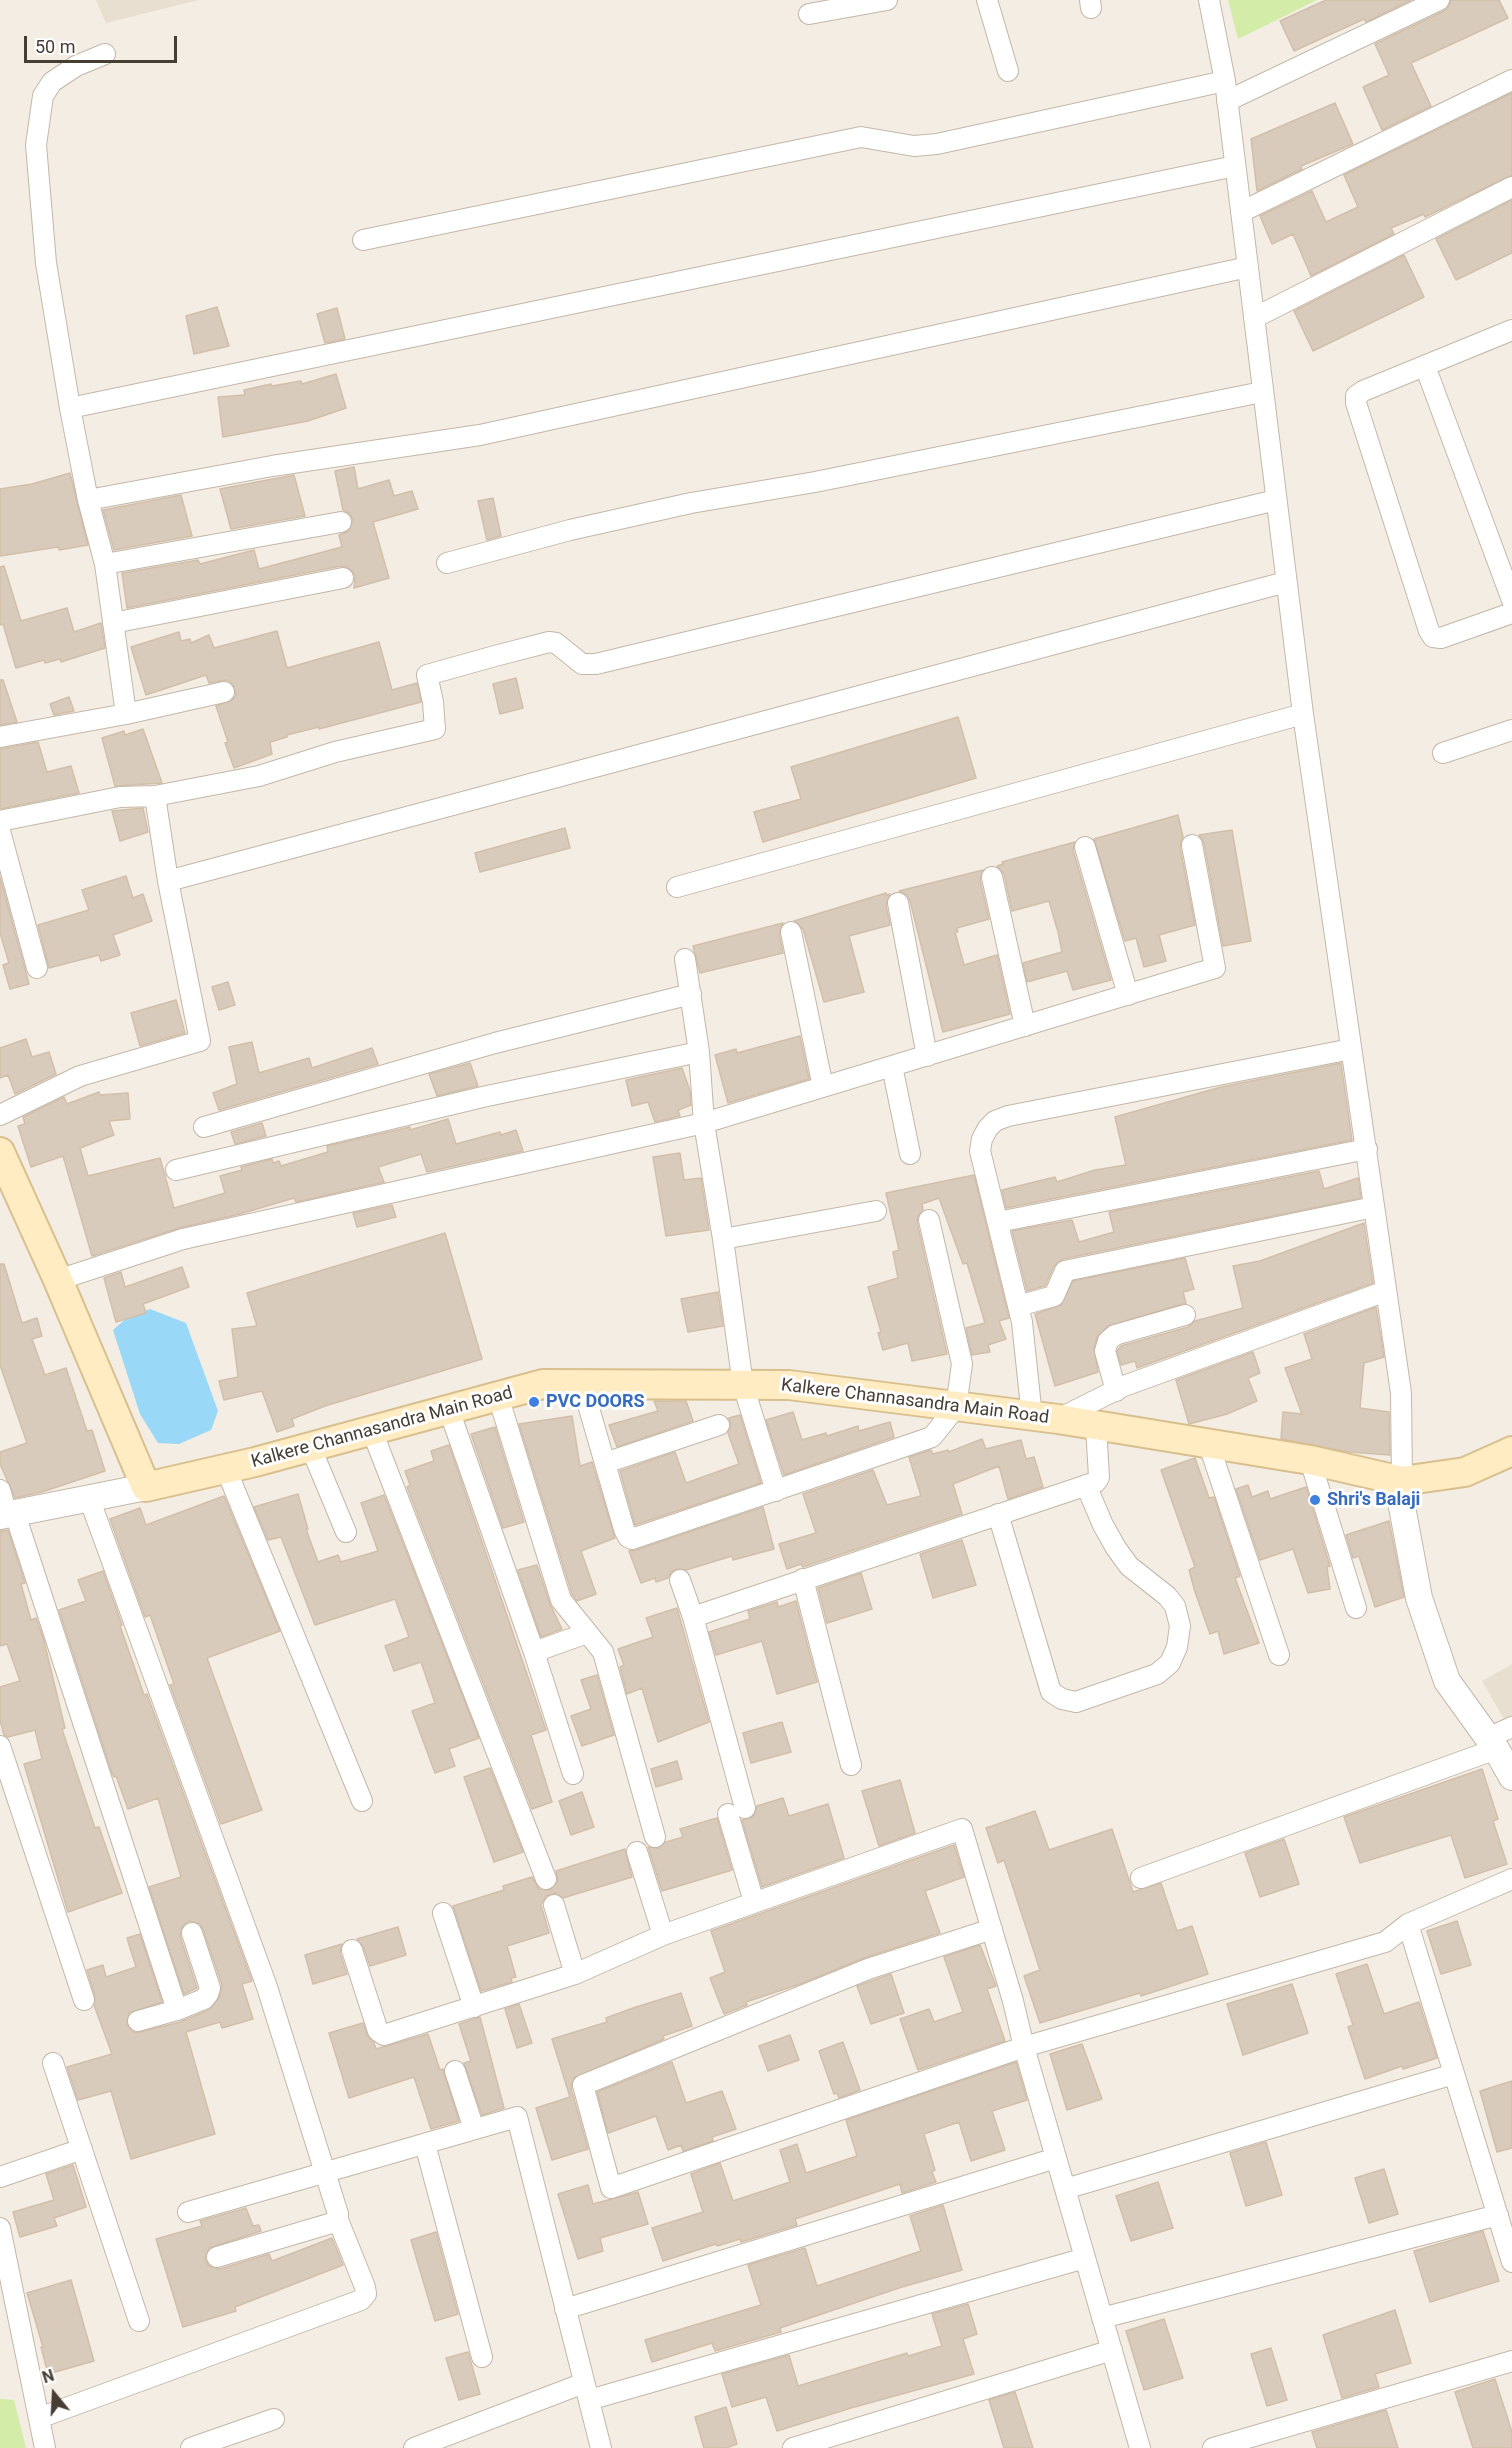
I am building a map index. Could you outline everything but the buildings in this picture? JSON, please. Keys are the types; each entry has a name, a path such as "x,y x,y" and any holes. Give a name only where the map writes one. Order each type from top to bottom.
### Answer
{"main road":[{"path":"0,1152 58,1280 146,1487"},
{"name":"Kalkere Channasandra Main Road","path":"146,1487 311,1448 543,1384 789,1385 1096,1426 1310,1460 1399,1481 1466,1472 1512,1451"}],"street":[{"path":"810,14 887,0"},
{"path":"987,0 1008,71"},
{"path":"1209,0 1225,81 1303,714 1401,1393 1399,1481 1419,1598 1447,1681 1492,1744 1512,1777"},
{"path":"1227,101 1439,0"},
{"path":"105,54 76,66 52,82 43,96 36,145 46,263 88,500 105,564 126,714"},
{"path":"1241,212 1512,80"},
{"path":"363,240 861,137 914,146 937,144 1225,81"},
{"path":"70,408 1235,166"},
{"path":"1254,318 1512,187"},
{"path":"88,500 272,466 480,435 1248,267"},
{"path":"1512,330 1363,391 1356,396 1356,403 1428,631 1433,637 1441,638 1512,613"},
{"path":"1425,366 1512,600"},
{"path":"447,563 570,530 691,503 815,482 1262,392"},
{"path":"0,821 120,797 155,796 260,776 335,752 435,729 434,702 427,675 549,642 556,643 582,664 596,664 1276,500"},
{"path":"105,564 341,522"},
{"path":"113,623 343,578"},
{"path":"168,881 1286,582"},
{"path":"0,737 126,714 224,692"},
{"path":"677,887 1303,714"},
{"path":"1443,753 1512,730"},
{"path":"0,1115 80,1076 200,1041 168,881 155,796"},
{"path":"0,831 38,968"},
{"path":"58,1280 183,1239 704,1123 1215,968 1192,845"},
{"path":"1085,847 1128,995"},
{"path":"992,877 1025,1026"},
{"path":"898,903 927,1056"},
{"path":"791,932 823,1087"},
{"path":"685,959 699,1052 704,1123 743,1385 776,1491"},
{"path":"204,1127 495,1043 691,994"},
{"path":"1352,1049 1008,1116 995,1121 988,1128 982,1139 980,1151 1045,1418 1386,1291"},
{"path":"176,1170 487,1096 699,1052"},
{"path":"892,1066 910,1154"},
{"path":"998,1222 1367,1149"},
{"path":"1018,1306 1054,1296 1065,1271 1374,1207"},
{"path":"723,1239 876,1211"},
{"path":"582,1384 624,1529 632,1539 932,1437 956,1407 962,1364 929,1220"},
{"path":"1116,1390 1105,1351 1108,1341 1115,1335 1185,1315"},
{"path":"498,1396 561,1600 603,1652 655,1837"},
{"path":"449,1410 534,1652 573,1773"},
{"path":"605,1463 719,1425"},
{"path":"693,1617 1096,1482 1099,1477 1096,1426"},
{"path":"372,1431 546,1878"},
{"path":"1209,1445 1279,1654"},
{"path":"311,1448 346,1532"},
{"path":"1310,1460 1356,1608"},
{"path":"226,1469 362,1801"},
{"path":"998,1514 1051,1692 1062,1699 1076,1702 1157,1674 1170,1663 1177,1647 1180,1626 1175,1606 1167,1596 1129,1566 1116,1548 1103,1525 1086,1485"},
{"path":"7,1515 146,1487"},
{"path":"0,1490 177,2010"},
{"path":"39,2418 361,2300 366,2294 338,2220 267,1987 89,1498"},
{"path":"680,1580 693,1617 754,1902"},
{"path":"803,1580 851,1765"},
{"path":"534,1652 587,1633"},
{"path":"1141,1878 1492,1744 1512,1727"},
{"path":"0,1746 84,2000"},
{"path":"352,1950 378,2031 384,2036 575,1974 663,1935 962,1829 1140,2448"},
{"path":"637,1852 663,1935"},
{"path":"992,1929 868,1969 583,2085 610,2188 1024,2047 1385,1942 1408,1924 1512,1879"},
{"path":"554,1905 575,1974"},
{"path":"443,1913 474,2007"},
{"path":"1408,1924 1512,2262"},
{"path":"138,2021 177,2010 204,1999 210,1988 192,1934"},
{"path":"53,2063 139,2321"},
{"path":"455,2071 474,2129"},
{"path":"1065,2189 1454,2074"},
{"path":"188,2212 517,2117 601,2448"},
{"path":"425,2144 482,2357"},
{"path":"0,2177 82,2149"},
{"path":"565,2309 1056,2157"},
{"path":"1102,2318 1498,2215"},
{"path":"217,2257 338,2220"},
{"path":"0,2228 45,2448"},
{"path":"414,2448 587,2392 1085,2258"},
{"path":"793,2448 1112,2350"},
{"path":"1213,2448 1512,2361"},
{"path":"192,2448 274,2419"}],"shaded area":[{"path":"96,0 199,0 106,23"},
{"path":"1512,1664 1512,1733 1482,1681"}],"green space":[{"path":"1228,0 1317,0 1238,39"},
{"path":"0,2399 14,2400 26,2448 0,2448"}],"water":[{"path":"150,1309 186,1323 218,1411 211,1430 179,1444 158,1443 140,1414 113,1330 127,1318"}],"place":[{"name":"PVC DOORS","path":"534,1402"},
{"name":"Shri's Balaji","path":"1315,1500"}]}
